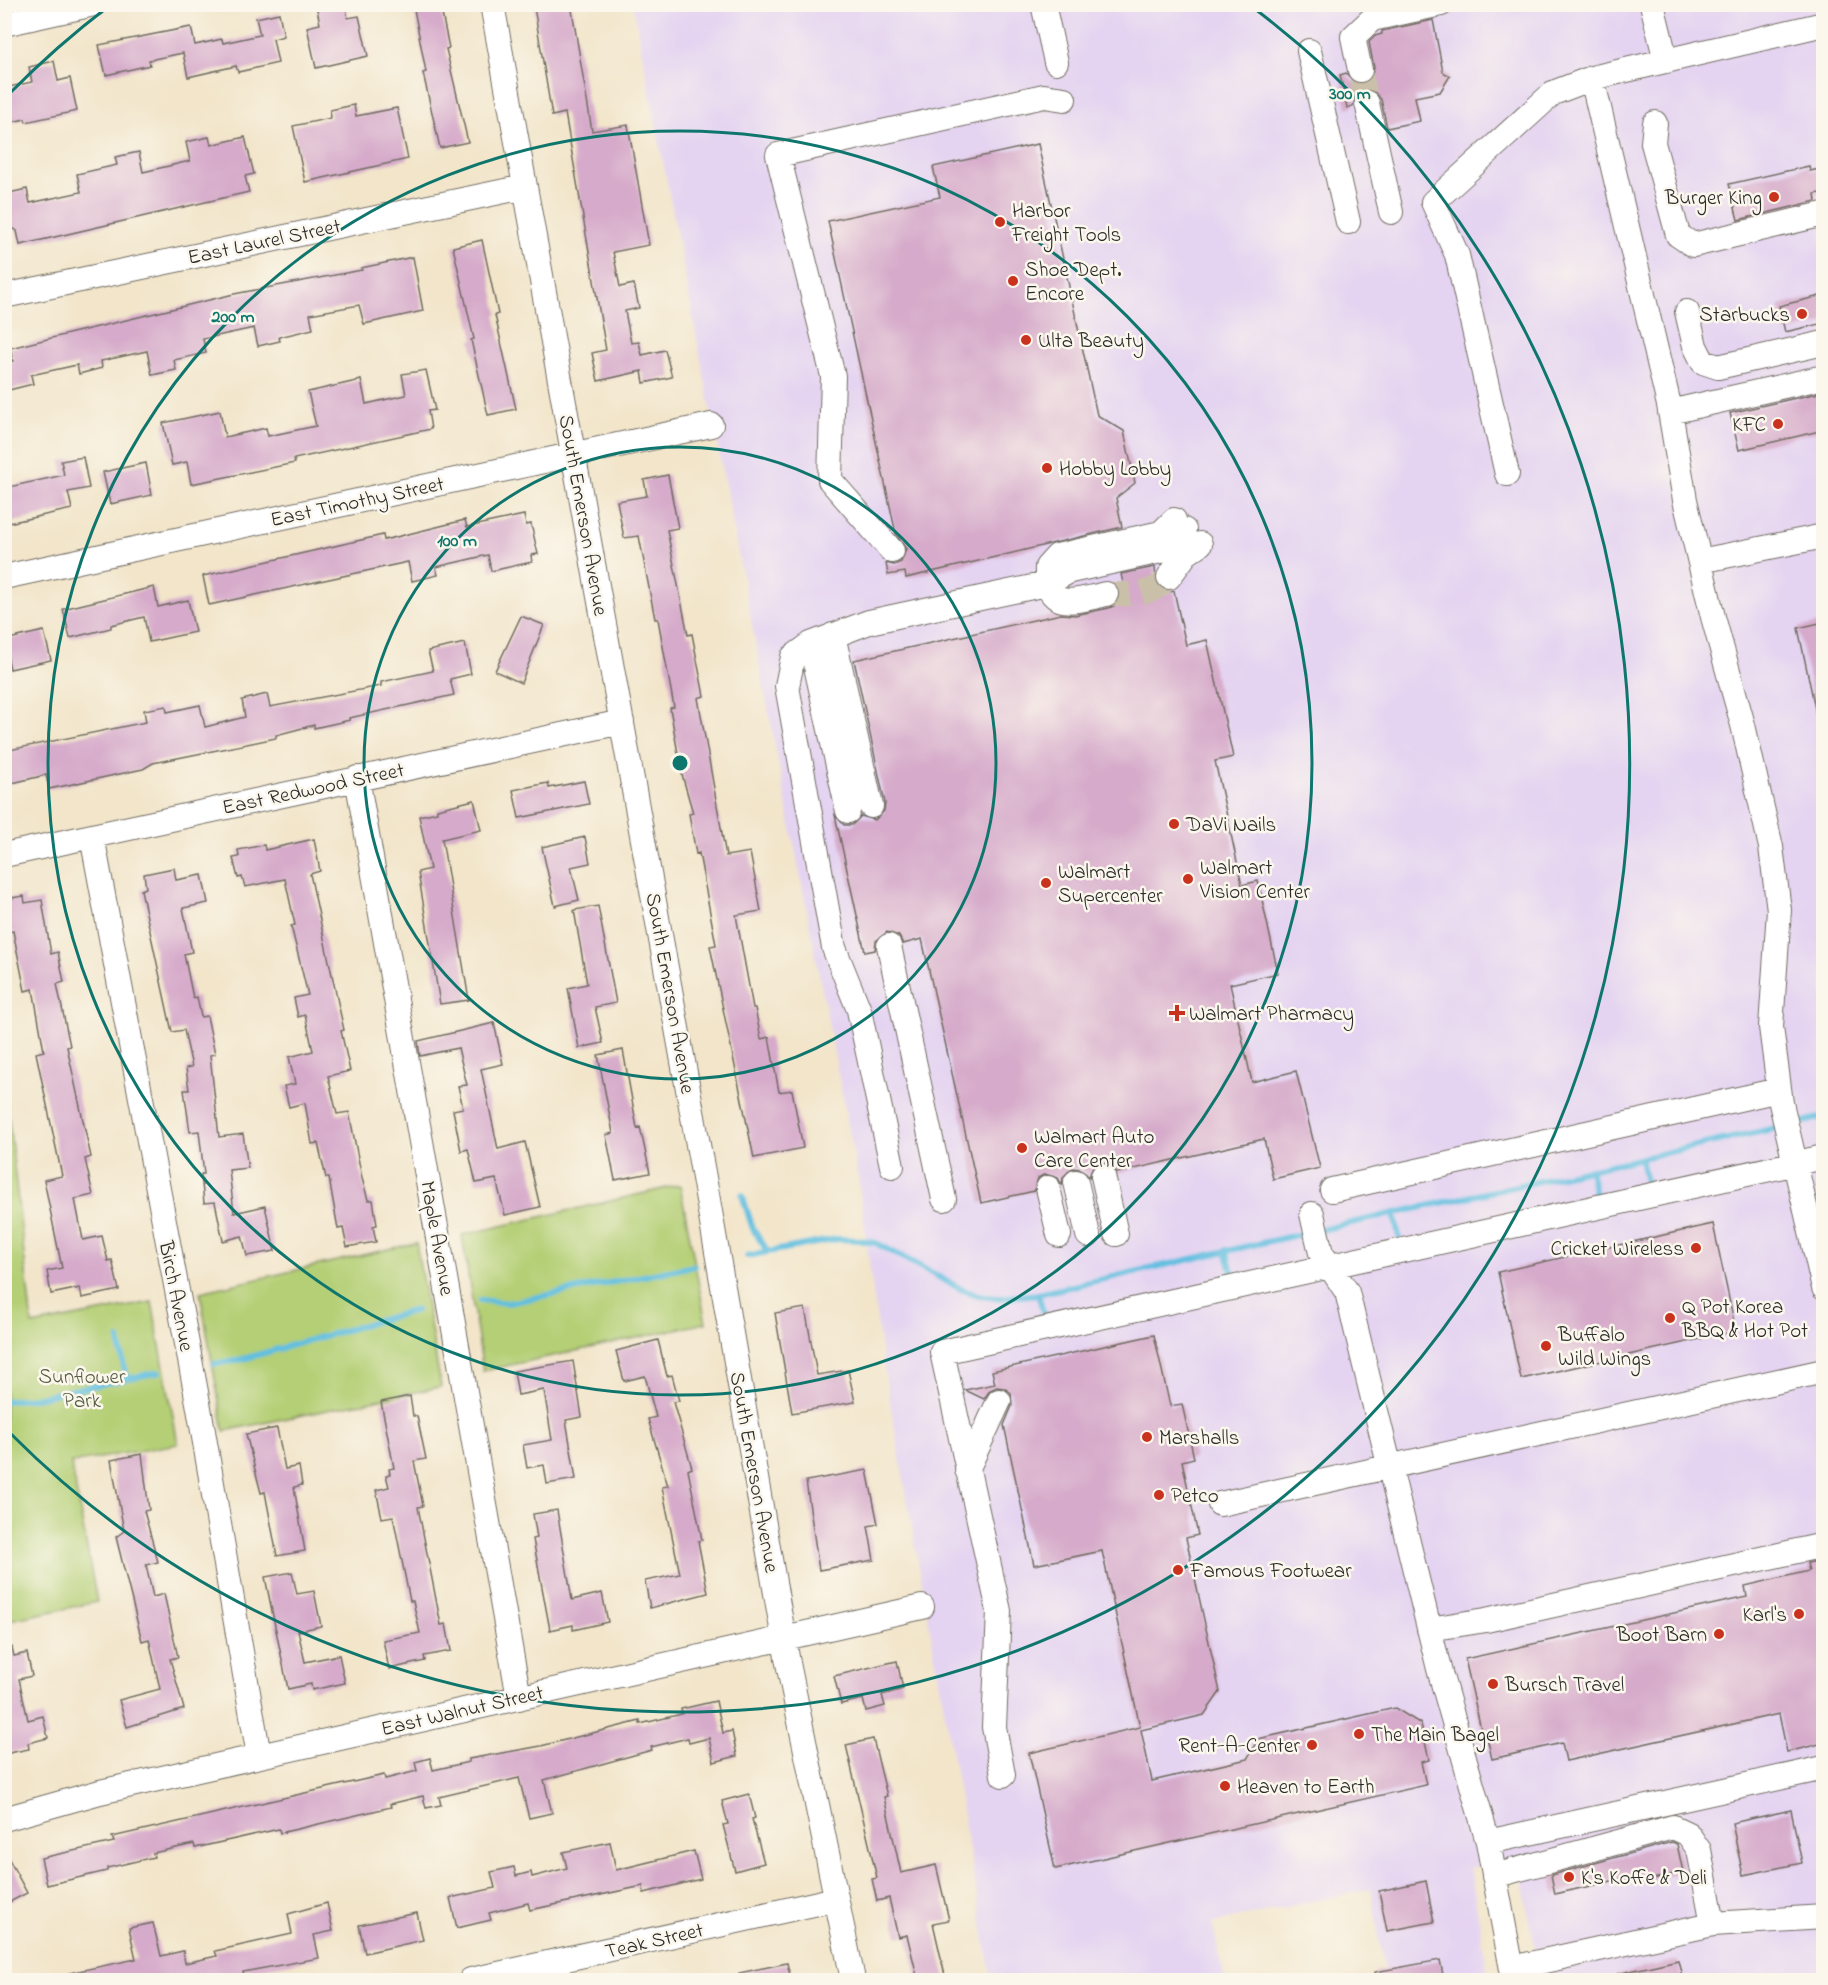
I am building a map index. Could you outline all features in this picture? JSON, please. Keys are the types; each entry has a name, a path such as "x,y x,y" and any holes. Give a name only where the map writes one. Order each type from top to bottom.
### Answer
{"street":[{"path":"4,24 94,4"},
{"name":"South Emerson Avenue","path":"492,4 784,1638 853,1980"},
{"path":"1043,4 1056,62"},
{"path":"1360,70 1353,37 1372,19 1442,4"},
{"path":"1652,4 1666,61"},
{"path":"1507,474 1457,255 1433,202 1553,93 1592,78 1824,24"},
{"path":"1309,51 1348,222"},
{"path":"1592,78 1670,412 1685,500 1771,847 1779,910 1771,1027 1780,1096 1824,1288"},
{"path":"892,551 830,480 833,376 778,154 1044,96 1064,99"},
{"path":"1367,103 1391,212"},
{"path":"1655,123 1653,143 1678,235 1693,245 1824,214"},
{"name":"East Laurel Street","path":"4,296 524,187"},
{"path":"1687,312 1695,346 1703,362 1718,367 1824,343"},
{"path":"1670,412 1824,377"},
{"name":"East Timothy Street","path":"4,577 711,424"},
{"path":"1106,594 1067,602 1055,598 1046,584 1047,567 1057,556 1161,533 1186,531 1186,554 1169,577"},
{"path":"1700,561 1824,536"},
{"path":"892,1166 859,1010 834,948 787,686 793,657 822,640 869,622 1046,584"},
{"path":"822,640 859,808"},
{"name":"East Redwood Street","path":"4,855 622,722"},
{"name":"Maple Avenue","path":"357,778 519,1698"},
{"name":"Birch Avenue","path":"92,836 199,1408 259,1756"},
{"path":"890,947 944,1199"},
{"path":"1332,1190 1780,1096"},
{"path":"1003,1775 994,1726 999,1611 942,1352 1325,1259 1794,1156 1824,1157"},
{"path":"1068,1183 1081,1235 1068,1183"},
{"path":"1312,1214 1325,1259 1347,1292 1430,1629 1491,1859 1513,1974 1713,1924 1824,1917"},
{"path":"1220,1504 1824,1371"},
{"path":"965,1460 992,1400"},
{"path":"1430,1629 1468,1624 1824,1545"},
{"name":"East Walnut Street","path":"4,1819 100,1792 922,1608"},
{"path":"1491,1859 1824,1768"},
{"path":"1491,1859 1673,1827 1688,1834 1698,1850 1713,1924"},
{"name":"Teak Street","path":"471,1980 836,1899"}],"shaded area":[{"path":"633,5 1823,5 1823,1980 1541,1980 1518,1857 1470,1868 1489,1980 1386,1980 1371,1889 1212,1923 1225,1980 992,1980 881,1351 858,1177"}],"green space":[{"name":"Sunflower Park","path":"4,1077 32,1325 152,1302 178,1444 71,1463 97,1602 5,1621"},
{"path":"680,1185 706,1323 483,1371 462,1235"},
{"path":"416,1243 441,1387 224,1431 200,1292"}],"building":[{"path":"316,4 345,4 348,18 359,16 368,56 316,68 307,27 320,24"},
{"path":"413,4 440,4 449,48 446,49 468,142 440,148 423,73 426,72"},
{"path":"547,4 571,4 592,131 628,125 649,245 613,252 620,287 634,284 639,308 625,311 631,343 639,342 642,355 665,350 672,377 644,383 642,371 598,381 592,353 606,350 565,113 552,116 534,7"},
{"path":"279,13 284,36 273,39 278,63 238,72 236,66 188,77 183,53 149,60 150,65 106,75 99,45 191,27 195,45 222,39 223,43 260,35 256,18"},
{"path":"1433,20 1443,72 1450,76 1440,92 1415,97 1420,121 1387,128 1381,99 1371,89 1358,92 1353,106 1347,108 1340,75 1346,73 1356,84 1370,80 1374,68 1369,42 1375,36 1382,34 1382,31"},
{"path":"54,61 58,81 70,78 77,111 26,122 25,119 4,124 4,88 32,82 29,67"},
{"path":"354,105 356,116 397,108 408,159 305,182 293,126 331,118 330,110"},
{"path":"209,137 211,145 245,137 254,174 245,176 249,192 20,245 17,231 13,228 4,230 4,194 27,189 30,203 81,192 77,174 117,165 115,157 139,152 143,172 190,161 186,142"},
{"path":"1038,144 1097,415 1124,431 1135,483 1116,498 1122,527 906,578 905,572 888,575 886,563 894,565 901,562 906,549 896,534 828,221 940,197 933,167"},
{"name":"Burger King","path":"1809,166 1810,171 1824,168 1824,192 1815,194 1816,201 1738,220 1729,184"},
{"path":"482,240 498,314 495,315 516,409 488,415 453,247"},
{"path":"413,257 423,311 364,324 359,305 310,314 313,329 279,337 280,341 258,346 254,328 203,339 206,353 174,360 176,370 152,375 147,351 101,361 102,368 79,374 77,365 31,375 33,384 9,390 4,363 13,361 10,348 234,294 362,270 361,268"},
{"name":"Starbucks","path":"1824,295 1824,323 1785,332 1779,306"},
{"path":"426,370 435,410 428,411 431,429 294,459 295,463 191,484 187,462 172,465 163,423 220,411 225,437 266,428 268,436 316,426 308,392 361,380 366,404 406,395 402,374"},
{"name":"KFC","path":"1818,393 1824,430 1739,450 1730,413"},
{"path":"83,457 89,488 68,492 72,509 4,524 4,488 64,475 61,461"},
{"path":"146,463 152,495 110,504 103,472"},
{"path":"668,475 678,528 667,530 688,635 692,634 704,696 698,698 726,856 750,852 761,911 736,915 753,1008 755,1008 761,1039 769,1037 779,1092 792,1090 803,1148 754,1158 710,946 716,945 699,853 696,854 689,814 693,813 681,771 670,708 674,707 658,619 655,619 639,536 624,538 617,501 647,496 644,480"},
{"path":"524,515 526,525 531,524 538,554 531,555 532,562 491,571 488,555 436,567 438,575 412,581 408,562 209,605 203,576 383,535 384,540 465,520 467,527"},
{"name":"Walmart Supercenter","path":"1155,567 1156,582 1161,594 1174,591 1186,645 1207,640 1233,757 1215,761 1242,885 1258,881 1278,973 1230,984 1252,1082 1296,1071 1320,1168 1273,1179 1264,1139 1117,1173 1113,1166 1100,1162 1093,1166 1089,1177 1081,1169 1072,1168 1063,1177 1062,1185 1058,1178 1045,1174 1038,1178 1034,1191 981,1203 922,939 903,944 899,936 887,932 876,941 875,950 865,952 835,815 844,825 852,825 861,816 875,820 884,811 885,803 854,660 1061,614 1075,615 1109,608 1127,600 1121,574"},
{"path":"154,587 158,607 188,600 195,632 149,642 144,617 70,638 63,609"},
{"path":"521,616 544,625 521,683 495,671"},
{"path":"1824,622 1824,712 1816,713 1798,628"},
{"path":"44,631 51,660 10,669 4,640"},
{"path":"465,643 471,674 450,679 454,695 314,728 314,725 276,735 276,738 153,763 143,769 49,789 46,775 4,785 4,751 146,722 144,710 166,706 167,712 200,705 205,727 245,717 242,700 267,694 270,707 381,686 381,682 433,671 428,651"},
{"path":"584,781 589,804 519,818 513,790 548,783 549,788"},
{"path":"474,800 481,830 442,839 469,1000 440,1004 418,872 430,869 419,816"},
{"path":"585,837 590,863 571,867 579,900 555,906 542,847"},
{"path":"314,839 320,871 310,874 344,1030 341,1031 350,1071 328,1076 337,1114 349,1112 362,1178 368,1200 373,1200 377,1225 373,1226 376,1242 347,1247 343,1228 338,1229 329,1178 326,1178 318,1143 312,1144 305,1103 289,1107 284,1086 295,1084 289,1057 313,1051 305,1015 298,1017 294,998 308,995 291,926 295,925 285,879 245,887 242,877 238,878 233,858 239,857 238,850 264,845 265,850"},
{"path":"174,868 176,880 202,875 208,903 183,908 192,952 184,954 193,998 197,997 201,1017 207,1016 215,1054 210,1055 219,1137 243,1134 248,1168 229,1170 234,1213 265,1206 275,1251 247,1256 242,1236 223,1241 215,1202 204,1203 201,1174 204,1174 199,1131 190,1132 184,1090 189,1090 186,1068 192,1067 184,1030 172,1032 141,890 146,888 144,874"},
{"path":"24,896 25,903 42,900 51,954 58,952 64,982 57,984 70,1046 67,1047 91,1157 85,1159 93,1195 75,1199 83,1240 102,1236 108,1261 112,1260 119,1290 82,1298 80,1288 51,1294 47,1271 62,1268 44,1180 62,1176 36,1053 44,1051 33,989 25,991 13,931 4,932 4,899"},
{"path":"598,906 616,1003 595,1007 603,1043 579,1048 568,988 587,984 574,910"},
{"path":"494,1023 503,1064 481,1069 498,1149 525,1142 540,1207 505,1215 496,1179 476,1183 468,1149 461,1151 453,1110 463,1108 458,1086 467,1085 458,1048 420,1056 418,1041"},
{"path":"623,1050 637,1128 640,1127 650,1173 615,1180 606,1135 613,1133 598,1055"},
{"path":"1713,1224 1736,1331 1521,1379 1498,1272"},
{"path":"805,1308 817,1375 848,1370 855,1402 792,1413 775,1313"},
{"path":"1154,1335 1170,1406 1182,1404 1194,1458 1182,1461 1198,1535 1186,1538 1220,1692 1204,1715 1141,1730 1152,1781 1247,1759 1258,1739 1395,1708 1421,1724 1429,1760 1421,1762 1426,1785 1055,1869 1029,1753 1140,1727 1102,1551 1034,1565 1004,1425 1012,1406 1011,1393 1004,1388 997,1387 990,1390 984,1399 965,1390 995,1384 992,1371"},
{"path":"658,1340 667,1376 672,1375 679,1401 673,1402 692,1468 688,1470 702,1540 698,1541 708,1593 650,1608 645,1581 680,1574 662,1487 668,1486 648,1419 656,1417 645,1376 624,1381 616,1351"},
{"path":"573,1361 582,1417 566,1420 576,1479 547,1484 544,1465 527,1468 523,1445 552,1440 544,1390 518,1395 514,1371"},
{"path":"410,1396 413,1416 417,1416 426,1459 414,1461 423,1506 418,1507 441,1625 446,1624 451,1651 424,1656 425,1661 389,1669 383,1640 420,1633 413,1601 410,1601 393,1516 382,1518 376,1490 389,1487 386,1475 390,1474 389,1469 394,1468 381,1402"},
{"path":"277,1428 285,1469 299,1466 302,1485 294,1487 305,1551 277,1556 265,1492 261,1493 246,1434"},
{"path":"142,1454 149,1510 144,1511 158,1562 146,1565 153,1597 164,1594 178,1657 170,1659 184,1709 127,1727 119,1700 160,1689 149,1639 142,1641 116,1537 124,1531 111,1460"},
{"path":"867,1470 878,1524 868,1526 874,1560 819,1570 806,1481"},
{"path":"557,1510 572,1600 602,1593 608,1622 573,1630 573,1625 550,1630 533,1539 537,1538 533,1514"},
{"path":"1824,1560 1824,1743 1787,1752 1779,1714 1566,1761 1562,1743 1492,1759 1487,1737 1483,1738 1465,1659 1747,1597 1745,1586 1809,1571 1807,1563"},
{"path":"292,1572 297,1594 314,1591 321,1626 298,1631 305,1662 339,1655 345,1683 312,1690 311,1684 288,1689 265,1577"},
{"path":"12,1647 14,1656 27,1653 32,1676 19,1679 28,1720 43,1716 48,1738 28,1743 29,1749 4,1754 4,1648"},
{"path":"897,1661 903,1689 882,1695 885,1706 866,1711 863,1699 841,1704 834,1676"},
{"path":"716,1701 723,1733 732,1731 737,1756 714,1762 709,1738 689,1743 688,1738 651,1747 652,1750 544,1780 552,1813 529,1818 519,1778 439,1797 441,1805 426,1808 423,1796 390,1804 391,1807 280,1833 279,1829 195,1848 194,1844 153,1853 154,1857 47,1885 41,1858 114,1842 112,1837 384,1775 385,1779 417,1771 415,1762 430,1758 433,1770 469,1762 469,1759 541,1746 640,1721 640,1724 682,1714 681,1709"},
{"path":"873,1739 887,1796 884,1797 901,1873 936,1865 949,1920 933,1923 946,1980 918,1980 907,1935 898,1937 889,1898 877,1901 872,1879 877,1878 846,1745"},
{"path":"749,1794 755,1818 752,1819 764,1863 735,1871 723,1825 728,1824 722,1801"},
{"path":"1791,1810 1802,1863 1743,1875 1732,1823"},
{"path":"610,1842 616,1870 694,1851 701,1879 644,1893 643,1886 530,1910 528,1903 489,1913 491,1920 457,1928 450,1898 495,1888 491,1872 514,1867 516,1876 531,1872 532,1877 567,1868 563,1852"},
{"path":"1672,1842 1677,1844 1683,1872 1640,1882 1638,1875 1555,1894 1551,1875"},
{"path":"4,1850 27,1893 4,1905"},
{"path":"1426,1881 1434,1922 1387,1931 1379,1891"},
{"path":"327,1903 333,1931 314,1935 319,1958 243,1972 244,1976 225,1980 70,1980 69,1973 136,1959 129,1928 153,1923 161,1956 183,1951 185,1963 217,1956 215,1951 292,1934 288,1914"},
{"path":"417,1913 423,1940 365,1953 359,1925"},
{"path":"1440,1960 1444,1980 1376,1980 1375,1972"},
{"path":"1678,1960 1683,1980 1618,1980 1617,1974"},
{"path":"787,1963 791,1980 740,1980 739,1973"}],"waterway":[{"path":"1791,1125 1824,1117"},
{"path":"1320,1230 1781,1127"},
{"path":"1641,1158 1646,1183"},
{"path":"1590,1169 1595,1195"},
{"path":"742,1195 753,1229 768,1252"},
{"path":"1394,1213 1399,1237"},
{"path":"747,1256 837,1239 876,1243 963,1290 998,1298 1038,1294 1310,1232"},
{"path":"1226,1250 1232,1272"},
{"path":"480,1300 508,1303 694,1266"},
{"path":"1038,1294 1043,1312"},
{"path":"214,1364 243,1359 416,1310"},
{"path":"119,1339 126,1379"},
{"path":"4,1401 35,1398 159,1372"}],"tunnel":[{"path":"1360,70 1367,103"},
{"path":"1106,594 1132,594 1148,591 1156,588 1169,577"}],"place":[{"name":"Burger King","path":"1774,197"},
{"name":"Harbor Freight Tools","path":"1000,222"},
{"name":"Shoe Dept. Encore","path":"1013,281"},
{"name":"Starbucks","path":"1802,314"},
{"name":"Ulta Beauty","path":"1026,340"},
{"name":"KFC","path":"1778,424"},
{"name":"Hobby Lobby","path":"1047,468"},
{"name":"DaVi Nails","path":"1174,824"},
{"name":"Walmart Vision Center","path":"1188,879"},
{"name":"Walmart Supercenter","path":"1046,883"},
{"name":"Walmart Pharmacy","path":"1177,1013"},
{"name":"Walmart Auto Care Center","path":"1022,1148"},
{"name":"Cricket Wireless","path":"1696,1248"},
{"name":"Q Pot Korea BBQ & Hot Pot","path":"1670,1318"},
{"name":"Buffalo Wild Wings","path":"1546,1346"},
{"name":"Marshalls","path":"1147,1437"},
{"name":"Petco","path":"1159,1495"},
{"name":"Famous Footwear","path":"1178,1570"},
{"name":"Karl's","path":"1799,1614"},
{"name":"Boot Barn","path":"1719,1634"},
{"name":"Bursch Travel","path":"1493,1684"},
{"name":"The Main Bagel","path":"1359,1734"},
{"name":"Rent-A-Center","path":"1312,1745"},
{"name":"Heaven to Earth","path":"1225,1786"},
{"name":"K's Koffe & Deli","path":"1569,1877"}]}
